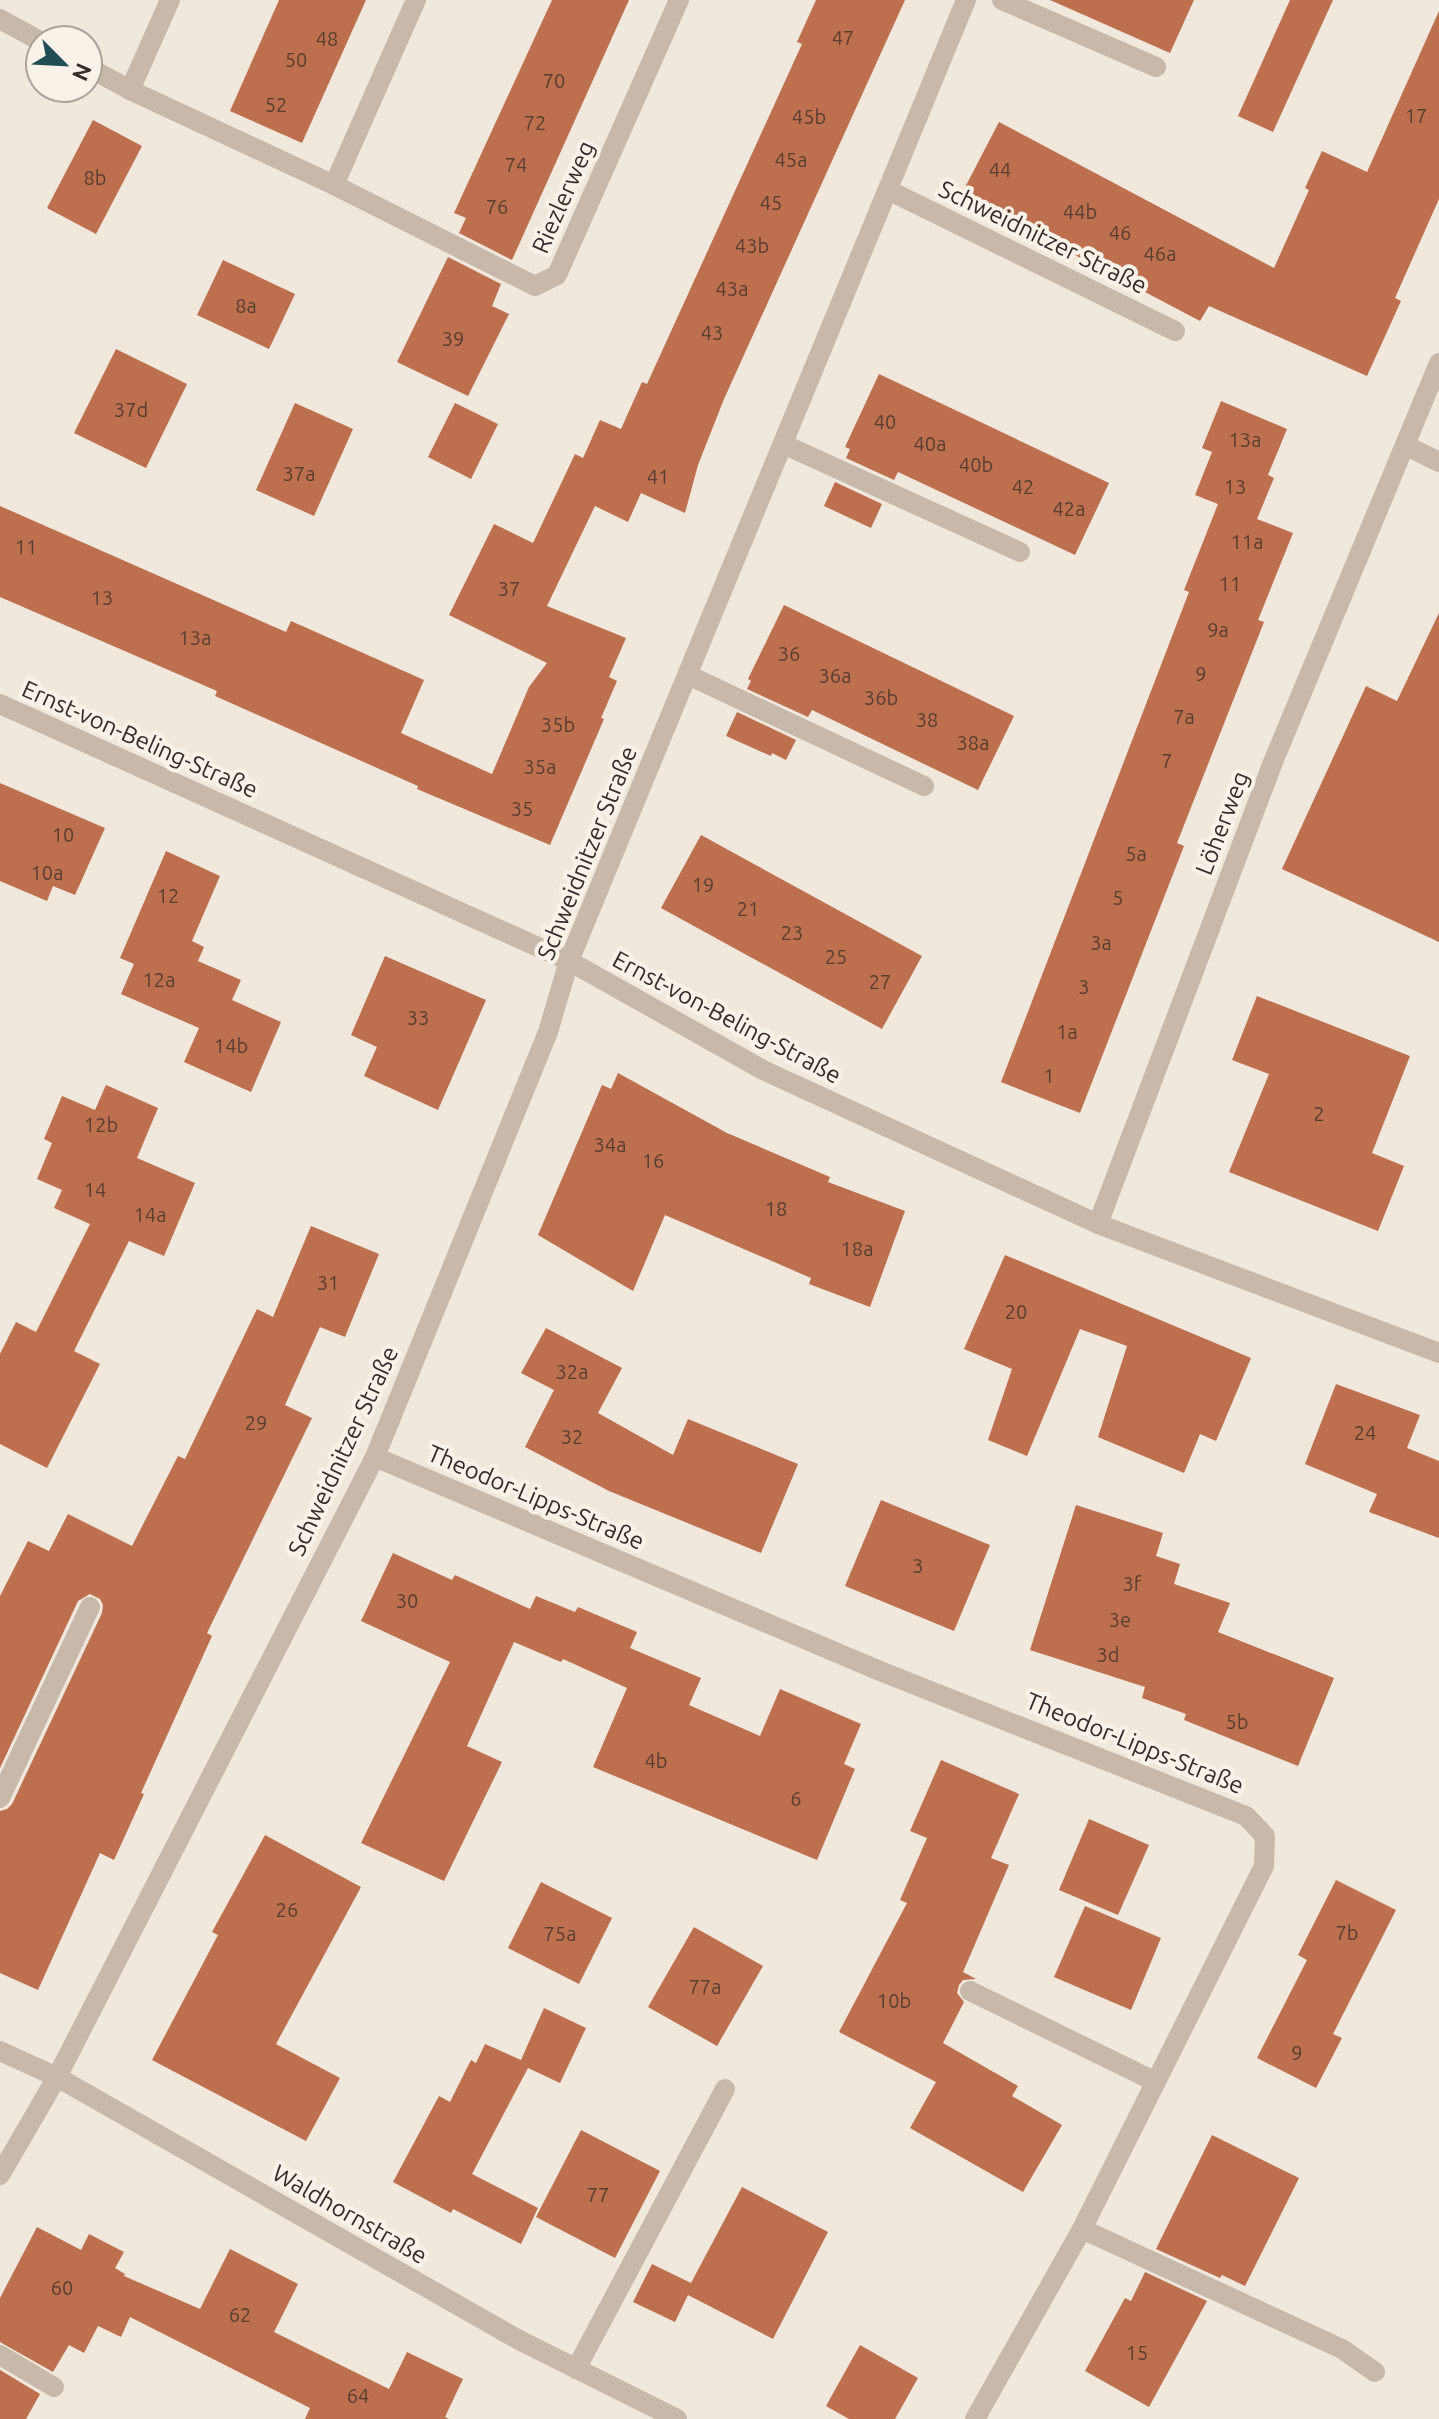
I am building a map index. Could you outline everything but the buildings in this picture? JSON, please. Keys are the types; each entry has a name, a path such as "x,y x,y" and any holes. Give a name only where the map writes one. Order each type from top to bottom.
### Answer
{"street":[{"path":"130,90 170,0"},
{"path":"334,185 416,0"},
{"name":"Riezlerweg","path":"104,76 334,185 535,286 557,275 679,0"},
{"name":"Schweidnitzer Straße","path":"0,2175 57,2077 375,1457 548,1032 569,961 966,0"},
{"path":"1002,0 1156,67"},
{"path":"0,19 24,32"},
{"name":"Schweidnitzer Straße","path":"888,190 1175,331"},
{"name":"Löherweg","path":"1098,1224 1273,762 1439,363"},
{"path":"783,444 1020,552"},
{"path":"1405,445 1439,462"},
{"path":"688,675 924,786"},
{"name":"Ernst-von-Beling-Straße","path":"0,704 569,961 763,1070 1098,1224 1439,1353"},
{"name":"Theodor-Lipps-Straße","path":"375,1457 880,1671 1246,1816 1265,1836 1264,1866 1082,2229 975,2419"},
{"path":"0,1798 90,1607"},
{"path":"970,1991 1156,2082"},
{"name":"Waldhornstraße","path":"0,2051 57,2077 505,2332 677,2419"},
{"path":"576,2369 725,2089"},
{"path":"1082,2229 1342,2349 1375,2372"},
{"path":"0,2355 54,2387"}]}
